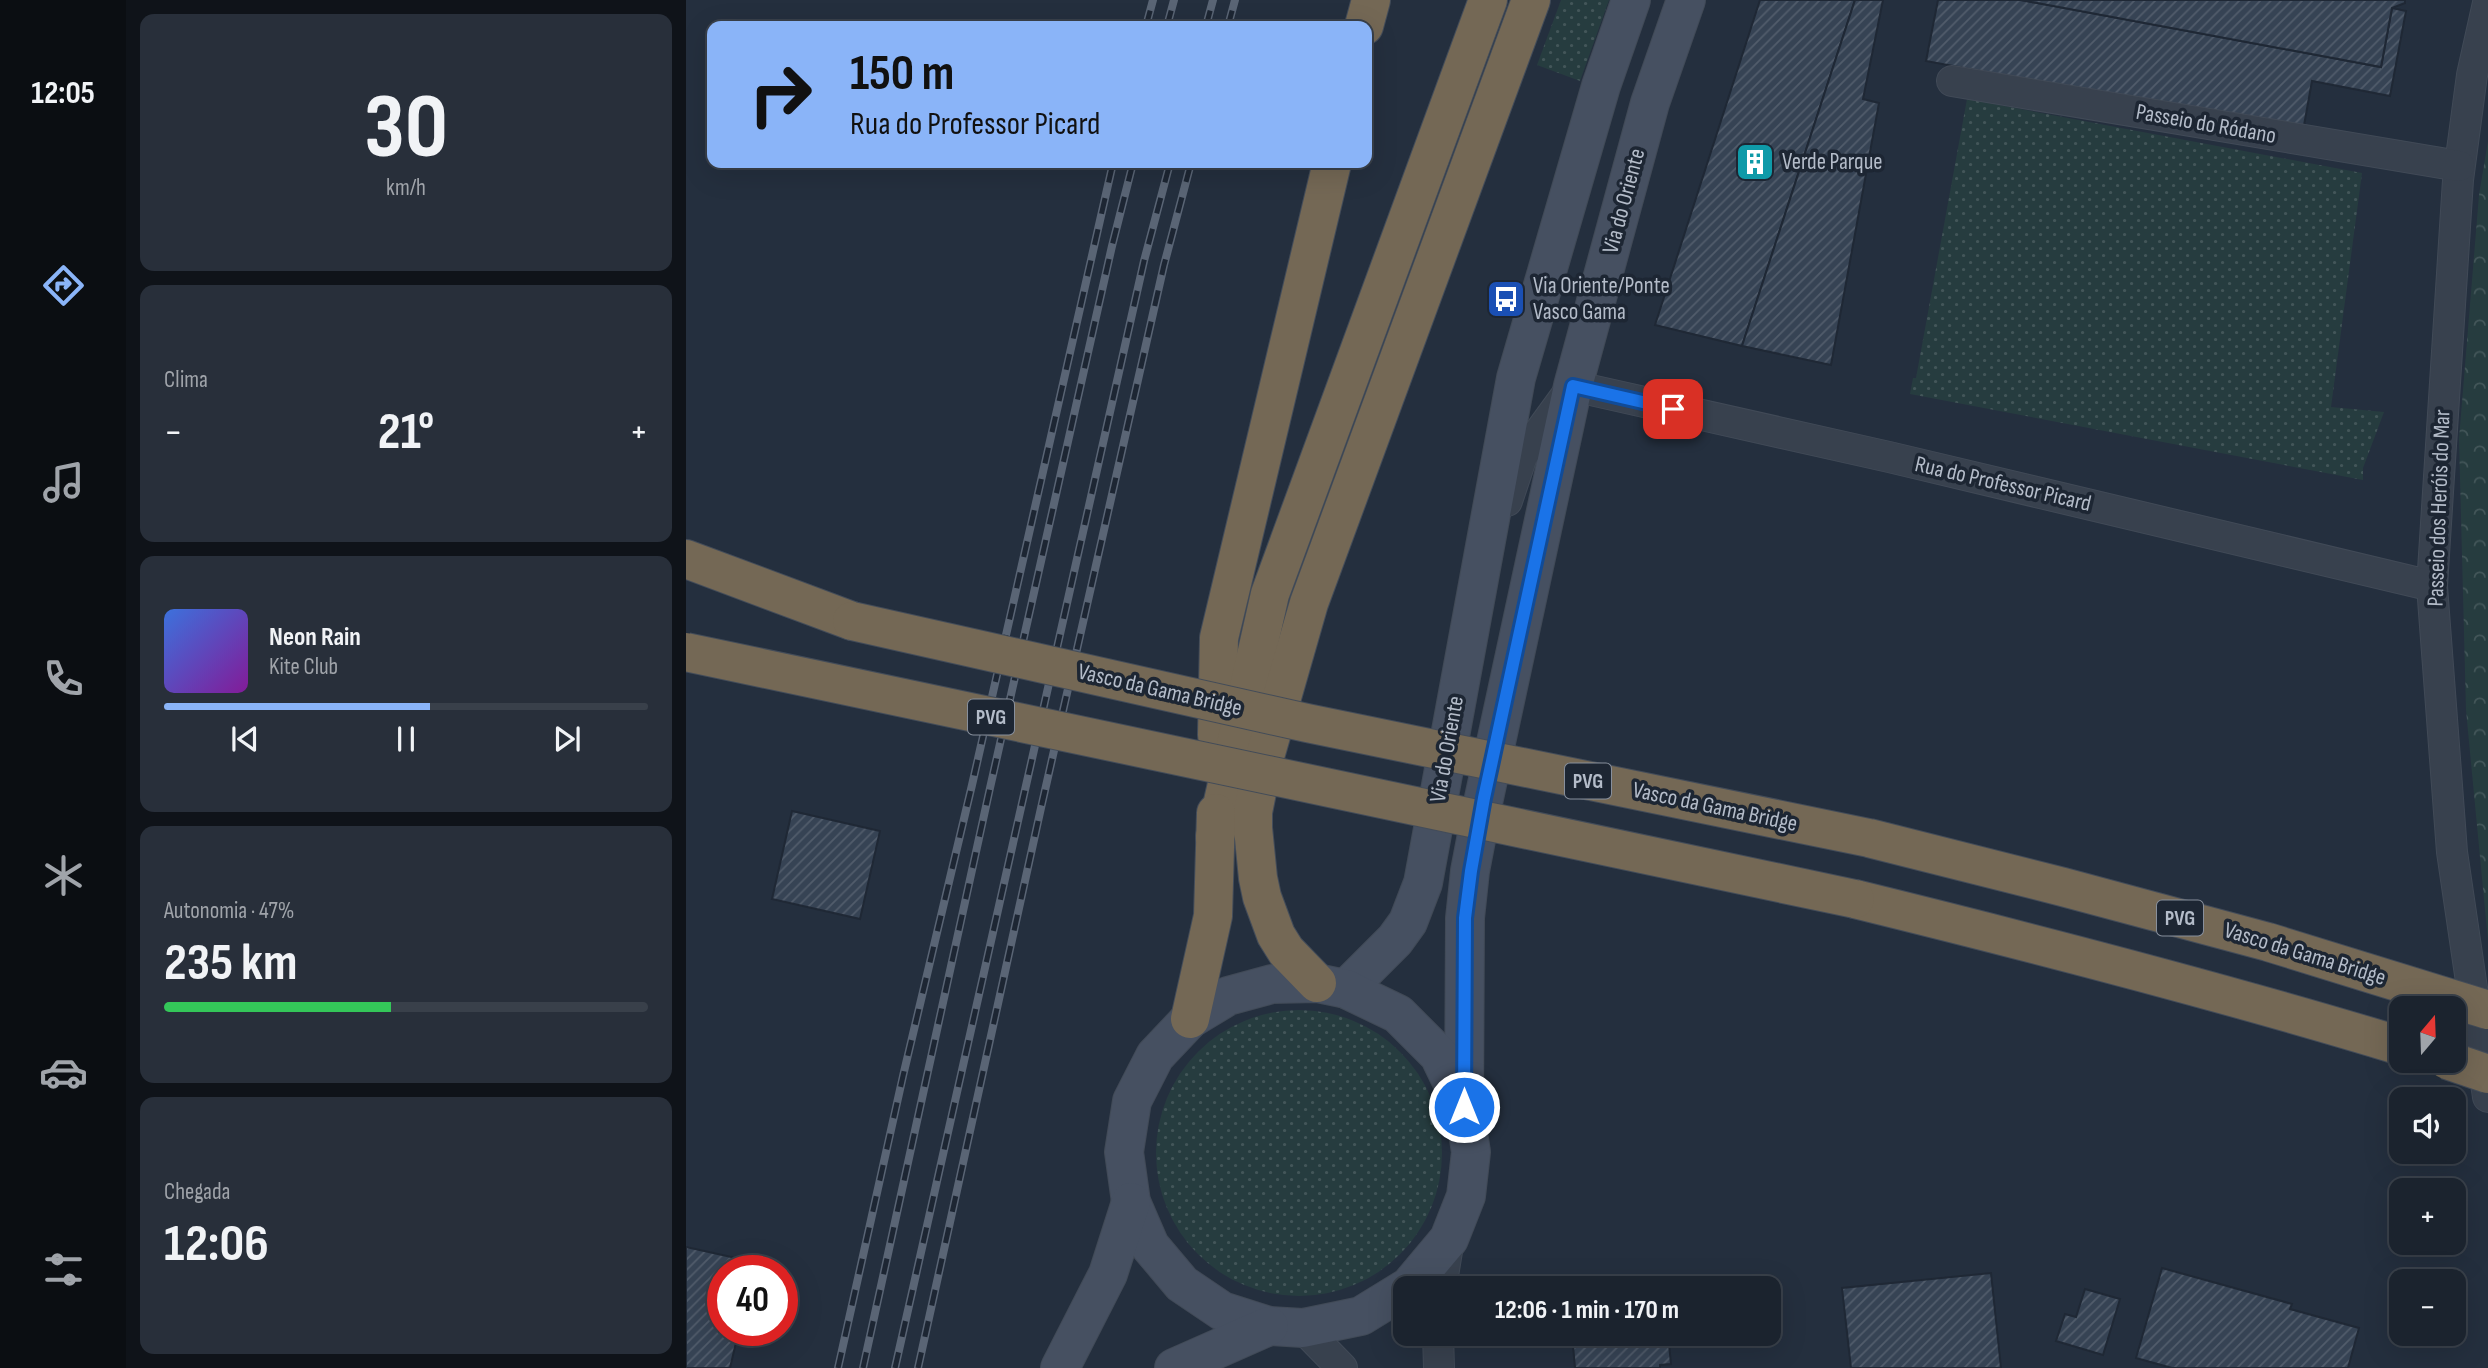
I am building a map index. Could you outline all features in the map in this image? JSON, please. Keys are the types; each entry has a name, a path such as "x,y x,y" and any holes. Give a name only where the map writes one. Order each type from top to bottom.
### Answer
{"highway":[{"path":"1365,21 1371,0"},
{"path":"1215,837 1270,594 1488,0"},
{"path":"1332,986 1286,951 1276,935 1262,897 1253,828 1253,812 1262,767 1309,603 1531,0"},
{"path":"1190,1019 1212,925 1219,638 1331,168"},
{"path":"686,559 852,621"},
{"name":"Vasco da Gama Bridge","path":"686,585 1307,723 1869,838 2268,942 2488,1010"},
{"name":"PVG","path":"686,652 1855,899 2248,1000 2389,1042"},
{"path":"2466,1066 2488,1074"}],"street":[{"name":"Via do Oriente","path":"1332,986 1395,940 1408,922 1416,903 1427,864 1516,378 1601,86 1631,0"},
{"name":"Via do Oriente","path":"1464,1107 1465,918 1484,798 1573,386 1650,103 1686,0"},
{"name":"Passeio dos Heróis do Mar","path":"2488,3 2472,75 2459,166 2432,586 2452,852 2488,1097"},
{"name":"Passeio do Ródano","path":"1952,81 2459,166"},
{"path":"1476,593 1522,456 1573,386 1558,316 1580,159"},
{"name":"Rua do Professor Picard","path":"1573,386 2432,586"},
{"path":"1342,1368 1286,1326 1222,1311 1182,1284 1150,1247 1131,1202 1124,1152 1132,1101 1154,1056 1190,1019 1228,996 1272,984 1332,986 1398,1014 1439,1055 1464,1107 1471,1152 1466,1196 1449,1239 1443,1276"},
{"path":"1060,1368 1108,1274 1131,1202"},
{"path":"1417,1276 1449,1239"},
{"path":"1174,1368 1286,1326 1362,1316 1393,1297"},
{"path":"1438,1346 1439,1368"}],"green space":[{"path":"1561,0 1609,0 1580,81 1537,65"},
{"path":"1967,99 2362,173 2331,407 2384,412 2363,468 2363,480 1910,394 1913,378 1916,378"},
{"path":"2488,141 2488,941 2466,710 2459,439 2479,195"},
{"path":"1299,1010 1327,1013 1354,1021 1378,1034 1400,1052 1418,1074 1431,1098 1439,1125 1442,1153 1439,1181 1431,1208 1418,1232 1400,1254 1378,1272 1354,1285 1327,1293 1299,1296 1271,1293 1244,1285 1220,1272 1198,1254 1180,1232 1167,1208 1159,1181 1156,1153 1159,1125 1167,1098 1180,1074 1198,1052 1220,1034 1244,1021 1271,1013"}],"building":[{"name":"Verde Parque","path":"1760,0 1855,0 1742,346 1655,325"},
{"path":"1855,0 1883,0 1863,99 1879,103 1831,365 1742,346"},
{"path":"1938,0 2021,0 2381,67 2392,8 2406,11 2390,96 2312,81 2303,131 1926,61"},
{"path":"2021,0 2405,0 2405,3 2392,8 2381,67"},
{"path":"792,811 880,831 860,919 772,899"},
{"path":"686,1247 722,1255 707,1255 707,1346 735,1346 730,1368 686,1368"},
{"path":"2162,1268 2292,1304 2290,1309 2359,1328 2348,1368 2172,1368 2136,1358"},
{"path":"1991,1273 2001,1368 1851,1368 1842,1288"},
{"path":"2085,1289 2120,1299 2103,1355 2056,1341 2065,1314 2076,1317"},
{"path":"1573,1346 1669,1346 1671,1364 1660,1365 1660,1368 1575,1368"}],"railway":[{"path":"1147,21 1153,0"},
{"path":"1168,21 1174,0"},
{"path":"1207,21 1213,0"},
{"path":"1229,21 1235,0"},
{"path":"838,1368 1112,168"},
{"path":"863,1368 990,788 1132,168"},
{"path":"895,1368 1144,261 1169,168"},
{"path":"918,1368 1041,808 1164,265 1190,168"}],"place":[{"name":"Verde Parque","path":"1755,162"},
{"name":"Via Oriente/Ponte Vasco Gama","path":"1506,299"}],"route":[{"path":"1464,1107 1465,918 1471,871 1484,798 1573,386 1673,409"}]}
